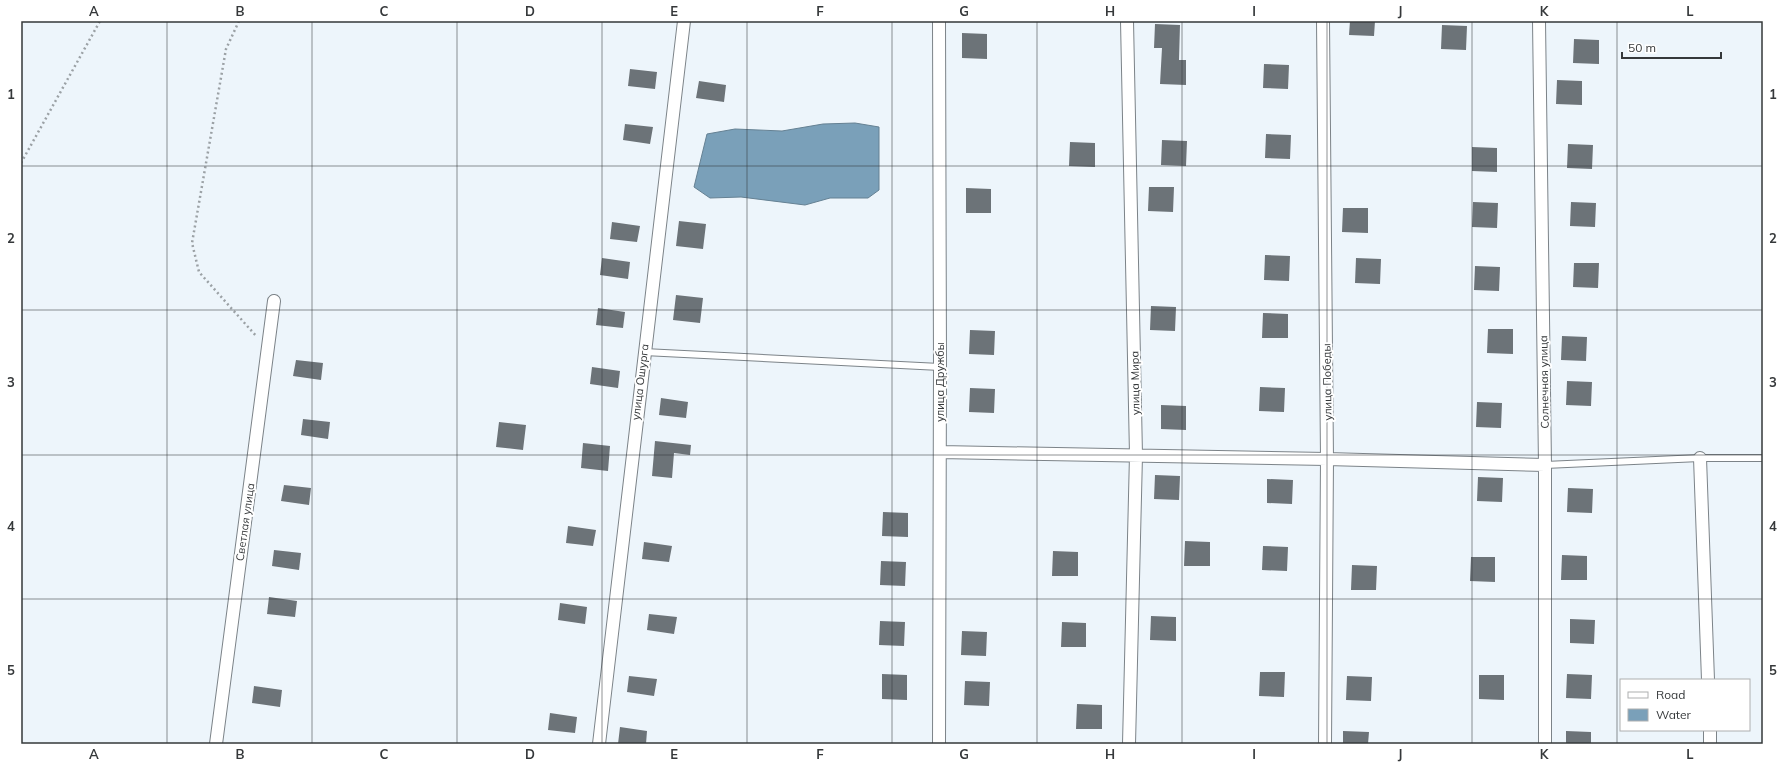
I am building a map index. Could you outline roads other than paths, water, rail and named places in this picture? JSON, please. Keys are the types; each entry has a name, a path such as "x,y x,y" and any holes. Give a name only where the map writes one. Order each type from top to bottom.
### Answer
{"street":[{"name":"улица Ошурга","path":"598,744 684,21"},
{"name":"улица Дружбы","path":"939,21 939,744"},
{"name":"улица Мира","path":"1127,21 1136,455 1129,744"},
{"name":"улица Победы","path":"1323,21 1327,459 1325,744"},
{"name":"Солнечная улица","path":"1539,21 1545,465 1545,744"},
{"name":"Светлая улица","path":"216,744 274,301"},
{"path":"940,452 1327,459 1545,465"},
{"path":"1700,458 1708,679"},
{"path":"1710,731 1710,744"}],"lane":[{"path":"644,352 940,367"},
{"path":"1545,465 1700,458 1763,458"}],"water":[{"path":"855,123 879,127 879,190 868,198 830,198 805,205 741,197 710,198 694,187 707,134 735,129 782,131 823,124"}]}
